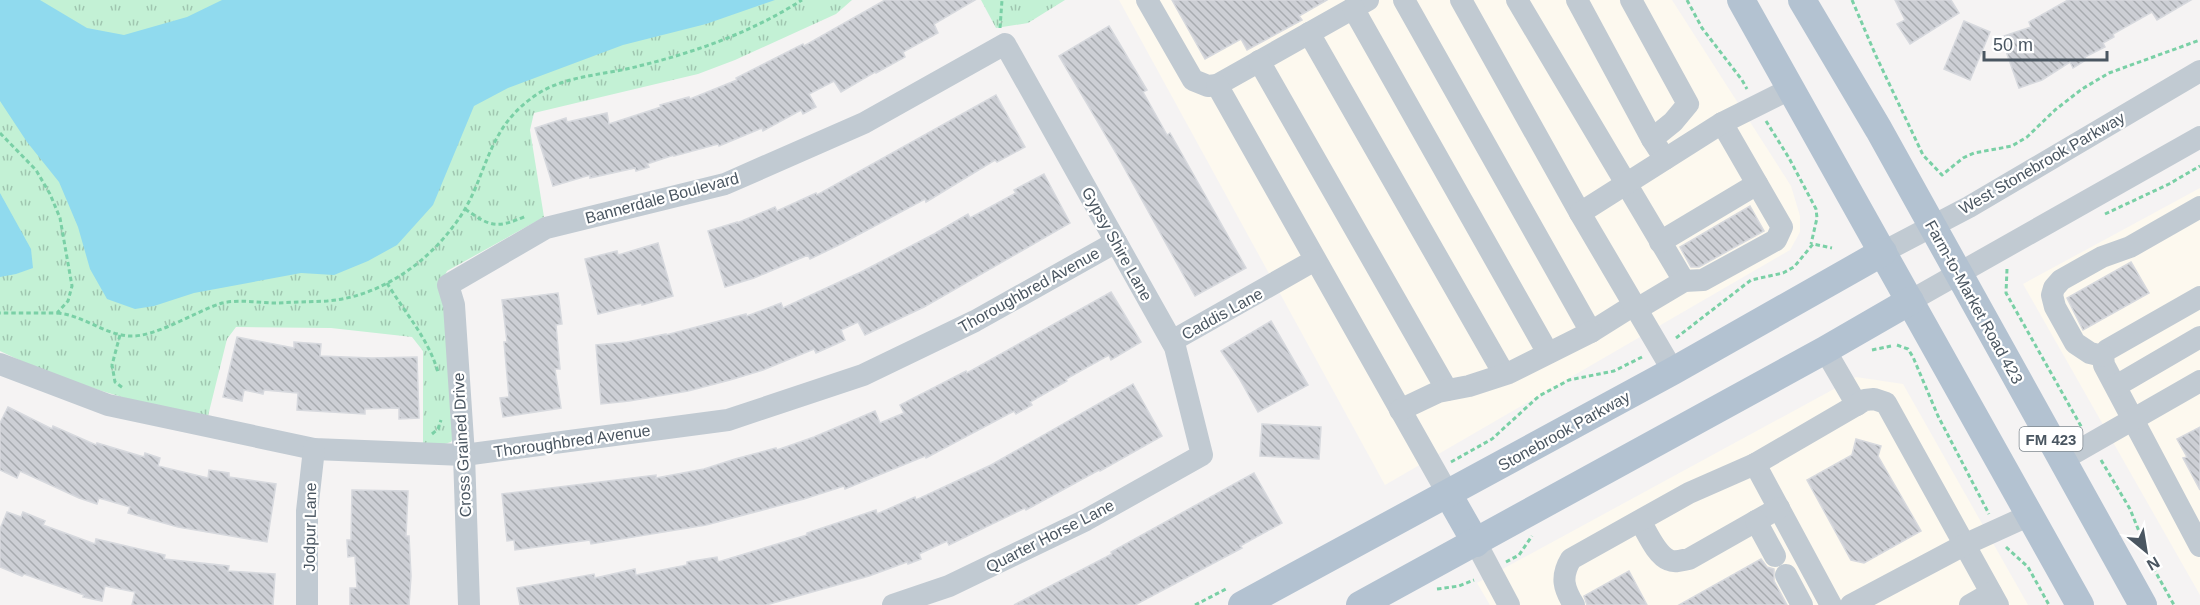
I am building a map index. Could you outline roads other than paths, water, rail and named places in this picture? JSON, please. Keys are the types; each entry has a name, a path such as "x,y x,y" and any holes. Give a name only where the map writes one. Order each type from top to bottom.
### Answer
{"main road":[{"name":"FM 423","path":"1741,0 2080,605"},
{"name":"Farm-to-Market Road 423","path":"1802,0 1879,130 2143,605"},
{"name":"Stonebrook Parkway","path":"1238,595 1666,359 1883,252"},
{"path":"1360,605 1826,350 1910,301"},
{"path":"1441,482 1476,543"}],"street":[{"path":"1147,0 1193,80 1208,86 1217,85 1360,4 1548,353"},
{"path":"1404,0 1591,332"},
{"path":"1461,0 1580,213 1666,359"},
{"path":"1517,0 1684,281"},
{"path":"1577,0 1665,159"},
{"path":"1631,0 1688,104 1673,122 1652,139"},
{"path":"1309,33 1504,374"},
{"name":"Bannerdale Boulevard","path":"448,285 546,228 725,184 864,123 1002,46"},
{"name":"Gypsy Shire Lane","path":"1002,46 1172,341 1202,455"},
{"path":"1258,62 1447,390"},
{"name":"West Stonebrook Parkway","path":"1883,252 1969,207 2200,71"},
{"path":"1217,85 1441,482"},
{"path":"1580,213 1722,123 1792,88"},
{"path":"1400,410 1419,399 1504,374 1591,332 1684,281 1704,280 1776,240 1782,227 1722,123"},
{"path":"1910,301 2200,137"},
{"path":"1660,242 1757,184"},
{"path":"2103,356 2090,352 2075,343 2055,307 2052,295 2054,288 2061,280 2102,257 2130,248 2200,207"},
{"name":"Thoroughbred Avenue","path":"0,364 108,405 314,450 464,455 728,420 863,375 975,321 1116,242"},
{"name":"Caddis Lane","path":"1172,341 1316,260"},
{"name":"Cross Grained Drive","path":"448,285 454,305 464,455 469,605"},
{"path":"2200,297 2107,350 2103,356 2104,365 2200,546"},
{"path":"2116,386 2200,337"},
{"path":"1826,350 1857,405"},
{"path":"2062,460 2200,381"},
{"path":"1574,605 1565,590 1565,568 1570,559 1689,493 1755,464 1857,405 1874,399 1886,403 1995,599 1970,605"},
{"name":"Jodpur Lane","path":"307,605 307,511 314,450"},
{"name":"Quarter Horse Lane","path":"893,605 949,586 1075,525 1202,455"},
{"path":"1755,464 1831,605"},
{"path":"1640,520 1661,554 1669,560 1678,561 1689,559 1779,508"},
{"path":"1851,605 1964,544 2030,515"},
{"path":"1756,521 1802,605"},
{"path":"1476,543 1509,605"}],"water":[{"path":"0,0 40,0 87,28 124,35 187,17 222,0 775,0 706,24 623,45 508,88 474,106 433,205 397,245 368,261 334,275 301,273 194,293 154,306 135,309 107,299 90,269 78,227 59,182 27,142 0,101"},
{"path":"0,193 31,249 33,268 0,277"}]}
